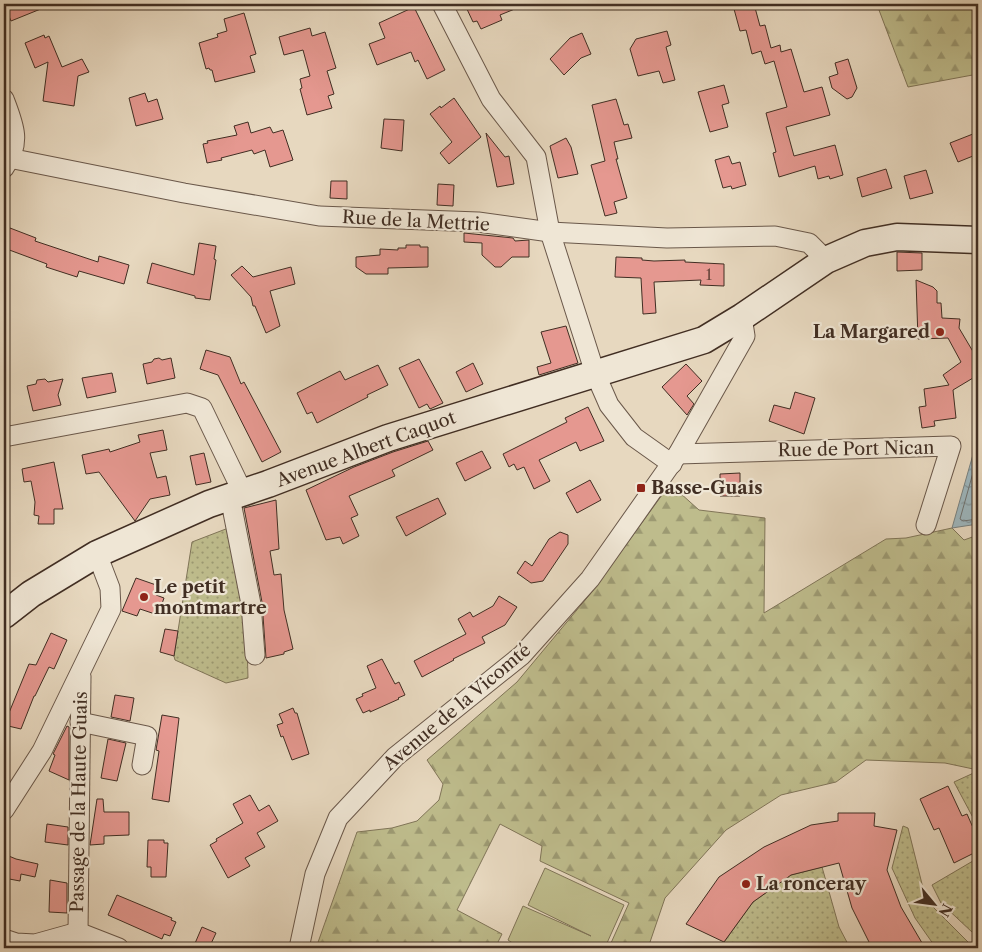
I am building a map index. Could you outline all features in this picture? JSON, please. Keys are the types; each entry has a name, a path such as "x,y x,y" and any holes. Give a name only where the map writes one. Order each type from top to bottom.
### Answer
{"main road":[{"path":"742,317 826,260 864,242 897,237 978,240"},
{"name":"Avenue Albert Caquot","path":"4,615 30,594 97,554 209,504 388,438 704,340 742,317"}],"street":[{"path":"442,4 491,99 536,157 550,232 595,373 609,405 634,437 675,459"},
{"path":"4,98 16,132 6,161"},
{"name":"Rue de la Mettrie","path":"6,161 319,216 478,222 550,232 667,238 775,236 809,243 826,260"},
{"name":"Avenue de la Vicomté","path":"299,948 315,874 338,818 395,757 522,655 590,579 675,459 745,336 742,317"},
{"path":"4,437 187,403 202,408 236,495 251,604 255,655"},
{"name":"Rue de Port Nican","path":"675,459 951,446 926,525"},
{"path":"4,810 42,751 111,609 110,588 97,554"},
{"name":"Passage de la Haute Guais","path":"78,932 81,672"},
{"path":"80,722 147,736 142,765"},
{"name":"Passage de la Haute Guais","path":"4,939 34,946 78,932 119,948"}],"green space":[{"path":"880,4 978,4 978,74 908,87 879,10"},
{"path":"670,484 699,510 765,518 764,613 886,539 906,538 952,528 964,540 978,535 978,770 945,763 866,760 836,782 781,795 726,830 665,898 648,948 619,948 611,943 629,903 540,861 542,846 500,824 457,910 502,934 495,948 316,948 357,832 392,828 417,821 439,800 443,784 427,760 517,682 591,593"},
{"path":"231,527 246,609 248,678 226,683 175,660 174,656 192,542"},
{"path":"978,771 978,827 954,782"},
{"path":"903,826 908,828 924,892 934,908 974,948 936,948 915,918 892,868"},
{"path":"978,858 978,940 941,903 932,885"},
{"path":"822,867 839,927 850,948 721,948 753,902 791,875"},
{"path":"545,868 624,905 607,943 617,948 520,948 508,940 523,906 591,936 528,905"}],"water":[{"path":"978,437 978,524 952,528"}],"building":[{"path":"4,4 53,4 11,21"},
{"path":"474,4 527,4 500,15 502,20 481,29 477,21 473,22 466,7"},
{"path":"754,4 760,26 765,25 771,48 780,45 781,52 791,49 804,92 822,87 830,115 786,127 794,156 835,145 843,175 830,179 829,176 818,179 815,166 779,177 773,153 776,152 766,113 787,107 774,61 765,64 761,51 752,54 746,30 740,31 734,9"},
{"path":"414,7 445,70 427,79 418,60 415,62 411,52 377,65 369,44 385,38 379,23"},
{"path":"244,13 256,54 250,56 255,72 215,82 212,70 206,69 199,43 218,37 217,34 227,31 224,19"},
{"path":"310,28 312,36 325,32 336,68 327,71 334,94 328,96 332,108 307,115 300,89 302,88 300,79 310,76 303,50 284,55 279,37"},
{"path":"667,31 671,45 666,47 675,80 663,83 659,71 638,76 630,49 636,39"},
{"path":"582,33 591,54 581,58 564,75 550,59 570,38"},
{"path":"44,35 45,38 49,36 62,67 82,59 89,72 78,76 74,106 43,101 48,62 35,68 25,43"},
{"path":"848,59 857,88 852,97 847,99 832,88 829,77 838,74 835,63"},
{"path":"724,85 729,103 722,105 728,127 710,132 698,92"},
{"path":"145,93 148,102 157,99 163,119 136,126 129,98"},
{"path":"454,98 481,137 449,164 440,153 452,142 430,114"},
{"path":"616,99 624,125 628,124 632,138 614,142 618,159 616,159 627,198 614,202 617,213 605,216 591,165 605,161 592,105"},
{"path":"384,119 404,120 402,151 381,148"},
{"path":"248,122 251,133 270,127 273,133 283,130 293,160 270,167 265,150 254,154 252,150 207,163 203,144 208,143 207,141 237,135 234,126"},
{"path":"978,132 978,154 958,162 950,143"},
{"path":"486,133 505,157 509,156 514,184 497,187"},
{"path":"566,138 571,147 578,174 558,178 550,146"},
{"path":"729,156 732,164 740,162 746,185 732,189 731,186 723,188 715,160"},
{"path":"886,169 892,188 862,197 857,178"},
{"path":"926,170 933,193 910,199 904,176"},
{"path":"331,181 347,181 347,199 330,198"},
{"path":"438,184 454,185 453,206 437,205"},
{"path":"10,228 36,238 35,241 98,262 99,256 129,265 124,284 79,271 77,277 46,267 47,264 4,248"},
{"path":"464,233 513,238 515,241 529,240 529,257 512,257 501,267 495,267 482,255 482,243 464,242"},
{"path":"199,243 216,246 214,259 216,260 210,300 195,298 195,296 147,283 152,263 194,275"},
{"path":"406,245 428,247 428,267 388,268 388,274 366,274 356,267 356,257 380,255 380,249 398,250 398,248 406,248"},
{"path":"897,252 922,253 922,270 897,271"},
{"path":"616,257 642,258 642,260 654,261 685,260 685,262 724,264 724,286 700,285 701,280 654,282 656,313 643,314 641,278 615,277"},
{"path":"242,266 253,277 291,267 295,284 270,291 280,326 266,333 255,306 253,306 251,297 231,275"},
{"name":"La Margared","path":"916,280 933,287 937,291 937,303 941,303 942,318 960,319 959,328 978,360 978,375 953,390 956,418 934,421 935,426 922,428 919,407 926,406 924,389 949,385 943,375 961,362 948,338 918,339"},
{"path":"566,326 578,363 539,375 537,367 551,363 541,332"},
{"path":"206,350 230,357 241,384 244,382 281,452 262,462 218,375 200,369"},
{"path":"159,358 162,360 171,358 175,378 147,384 143,364"},
{"path":"419,359 443,403 430,409 427,404 419,408 399,368"},
{"path":"473,363 483,384 466,392 456,372"},
{"path":"686,364 702,381 687,396 694,404 687,415 662,387"},
{"path":"378,365 388,385 317,423 312,412 307,414 297,393 340,371 345,380"},
{"path":"112,373 116,392 87,398 82,378"},
{"path":"45,379 48,382 63,379 58,395 61,405 33,411 27,386 36,384 37,380"},
{"path":"795,392 815,398 804,434 769,421 774,405 790,409"},
{"path":"588,407 604,441 580,451 576,442 539,460 550,481 534,489 524,467 517,470 514,464 509,467 503,454 567,422 565,418"},
{"path":"163,430 167,450 150,453 157,478 166,476 170,495 150,499 135,521 99,472 86,474 82,455 109,449 110,452 140,442 138,435"},
{"path":"428,441 433,450 392,470 395,476 349,496 358,515 351,518 359,536 343,544 340,537 326,540 306,490 354,467"},
{"path":"482,451 491,468 465,481 456,463"},
{"path":"204,453 211,482 196,485 190,456"},
{"path":"54,462 63,509 54,509 54,524 38,524 39,516 34,515 35,502 31,481 24,482 22,469"},
{"path":"740,473 740,496 720,496 720,474"},
{"path":"590,480 601,500 577,513 566,493"},
{"path":"438,498 446,514 406,536 396,517"},
{"path":"276,500 279,549 270,551 274,575 281,574 284,610 293,649 284,652 284,654 266,658 262,602 244,508"},
{"path":"560,532 568,535 568,544 543,581 531,583 517,573 525,561 532,566 549,539"},
{"name":"Le petit montmartre","path":"136,578 159,586 156,595 164,598 158,615 140,609 137,616 122,611"},
{"path":"499,596 517,607 505,625 482,637 485,643 422,677 414,661 466,634 458,619 470,612 473,617 493,606"},
{"path":"165,629 178,631 174,656 160,652"},
{"path":"51,633 67,640 54,669 49,667 34,696 21,729 4,725 29,664 36,665"},
{"path":"382,659 395,684 399,682 405,695 370,712 370,710 363,713 356,699 376,688 367,666"},
{"path":"115,695 134,698 130,721 111,717"},
{"path":"293,708 295,713 297,713 309,754 292,760 277,725 283,723 279,714"},
{"path":"162,715 179,718 169,802 152,799 159,751 156,750"},
{"path":"67,726 69,727 69,780 49,771 55,755 53,754"},
{"path":"108,739 126,743 117,781 101,778"},
{"path":"948,786 962,816 967,814 978,839 978,851 954,863 939,828 934,830 920,799"},
{"path":"250,795 259,811 269,805 278,821 257,833 265,847 245,858 250,866 228,878 210,845 217,841 216,839 243,823 233,804"},
{"path":"97,799 103,799 104,812 129,812 129,835 104,836 104,844 90,845"},
{"name":"La ronceray","path":"838,813 875,813 874,826 897,830 887,870 901,907 925,948 872,948 852,908 839,863 791,875 753,902 724,942 686,924 719,877 764,847 811,825 838,821"},
{"path":"47,824 68,827 68,845 45,842"},
{"path":"148,840 164,840 164,843 168,843 166,877 151,877 151,867 147,867"},
{"path":"4,854 38,864 35,877 21,874 20,881 4,878"},
{"path":"50,880 67,883 67,913 49,912"},
{"path":"117,895 172,918 171,920 176,922 170,936 164,934 162,939 108,915"},
{"path":"202,927 216,933 209,948 193,948"}],"place":[{"name":"La Margared","path":"940,332"},
{"name":"Basse-Guais","path":"641,488"},
{"name":"Le petit montmartre","path":"144,597"},
{"name":"La ronceray","path":"746,884"}]}
